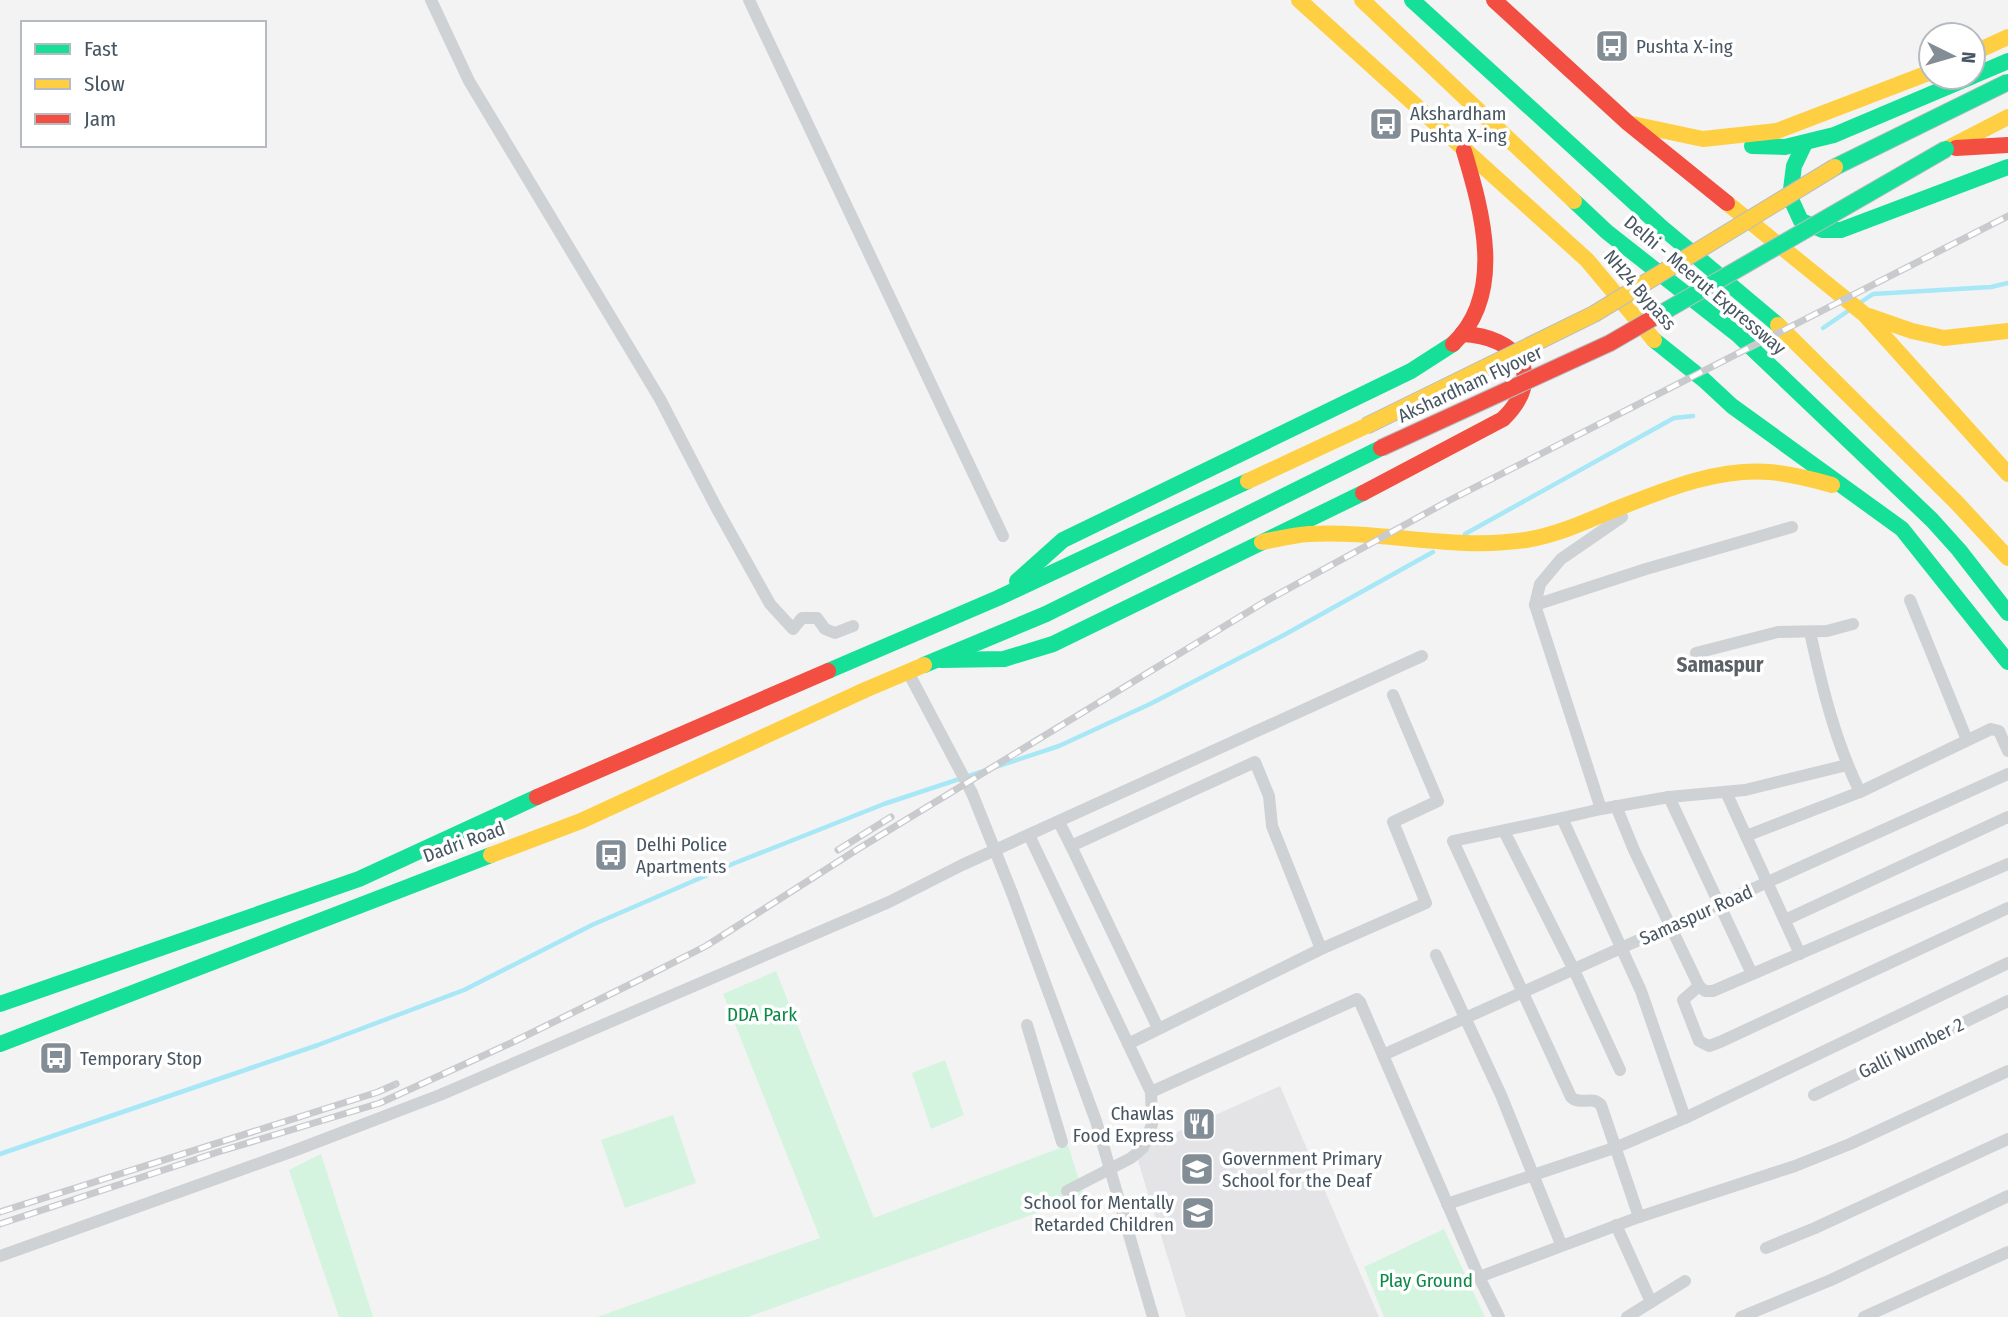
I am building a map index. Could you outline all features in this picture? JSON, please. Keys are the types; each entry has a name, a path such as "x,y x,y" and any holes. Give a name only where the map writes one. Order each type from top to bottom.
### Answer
{"main road":[{"name":"NH24 Bypass","path":"1299,0 1587,260 1656,343 1704,380 1732,406 1902,529 2008,662"},
{"name":"Delhi - Meerut Expressway","path":"1363,0 1607,232 1748,344 1932,520 2008,613"},
{"name":"Delhi - Meerut Expressway","path":"1412,0 1659,225 1783,329 2008,558"},
{"path":"1483,0 1511,17"},
{"path":"1494,0 1628,123 1864,314 2008,474"},
{"path":"1987,47 2008,37"},
{"path":"1987,70 2008,61"},
{"path":"1703,139 1777,131 1917,77"},
{"name":"Akshardham Flyover","path":"998,598 1353,432 1594,314 1847,159 2008,82"},
{"path":"1628,123 1703,139 1749,146 1785,147 1834,135 1937,91"},
{"name":"Akshardham Flyover","path":"935,660 1046,614 1381,449 1610,343 1947,149 2008,117"},
{"path":"1805,143 1794,166 1790,197 1801,221 1823,230 1841,230 2008,167"},
{"path":"1947,149 2008,145"},
{"path":"998,598 1063,540 1411,371 1443,352 1462,334 1478,302 1486,267 1486,231 1464,151"},
{"path":"1864,314 1912,331 1944,338 2006,332"},
{"path":"935,660 1004,659 1053,644 1395,478 1503,419 1517,405 1524,392 1523,367 1515,354 1498,340 1477,333 1462,334"},
{"path":"1262,542 1311,534 1375,536 1457,546 1494,545 1560,532 1689,480 1749,470 1780,471 1809,477 1865,500"},
{"name":"Dadri Road","path":"139,956 359,879 479,822 998,598"},
{"name":"Dadri Road","path":"0,1044 581,821 935,660"},
{"path":"0,988 31,978 139,956"},
{"path":"0,1004 139,956"}],"street":[{"path":"431,0 469,81 660,400 770,604 793,629 802,618 817,618 825,629 835,633 853,626"},
{"path":"749,0 1003,536"},
{"path":"1601,808 1535,605 1541,584 1561,559 1661,491"},
{"path":"1535,605 1791,527"},
{"path":"1910,600 1967,740"},
{"path":"1696,653 1778,632 1838,630 1853,625"},
{"path":"1810,632 1830,717 1860,792"},
{"path":"0,1256 247,1168 440,1095 889,902 962,865 1422,656"},
{"path":"908,672 972,793 1012,893 1096,1121 1153,1317"},
{"path":"1128,1044 1321,948 1426,903 1393,822 1438,802 1393,695"},
{"path":"1746,836 1860,792 1995,728 2008,751"},
{"path":"1071,846 1255,762 1269,796 1272,825 1321,948"},
{"path":"1639,1217 1617,1147 1598,1101 1579,1102 1571,1097 1453,841 1601,808 1766,786 1847,765"},
{"name":"Samaspur Road","path":"1383,1055 2008,774"},
{"path":"1726,792 1800,954"},
{"path":"1669,797 1752,974"},
{"path":"1616,806 1699,986 1705,991 1713,992 2008,863"},
{"path":"1785,920 2008,817"},
{"path":"1562,818 1649,1014 1685,1118"},
{"path":"1059,822 1158,1028"},
{"path":"1504,831 1574,970 1620,1070"},
{"path":"1029,835 1151,1092 1152,1124 1143,1148 1067,1191"},
{"path":"1699,986 1683,1000 1699,1041 1709,1046 2008,908"},
{"path":"1436,955 1534,1174 1561,1244"},
{"path":"1447,1204 1617,1147 1685,1118 2008,963"},
{"path":"1151,1092 1352,999 1360,1002 1479,1277 1499,1317"},
{"name":"Galli Number 2","path":"1814,1095 2008,1001"},
{"path":"1027,1025 1062,1142"},
{"path":"1479,1277 1561,1244 1795,1166 1850,1144 2008,1071"},
{"path":"1766,1248 2008,1139"},
{"path":"1741,1317 1831,1280 2008,1196"},
{"path":"1616,1225 1651,1302"},
{"path":"1864,1317 2008,1252"},
{"path":"1627,1317 1685,1281"}],"shaded area":[{"path":"1280,1086 1379,1317 1186,1317 1135,1151"}],"green space":[{"name":"DDA Park","path":"776,971 874,1218 1068,1145 1084,1196 748,1317 597,1317 820,1238 723,994"},
{"path":"945,1060 964,1115 931,1129 912,1073"},
{"path":"673,1115 696,1183 625,1208 601,1140"},
{"path":"321,1154 373,1317 339,1317 289,1170"},
{"name":"Play Ground","path":"1444,1229 1485,1317 1384,1317 1364,1267"}],"waterway":[{"path":"1861,302 1873,294 1991,287 2008,283"},
{"path":"1823,328 1848,311"},
{"path":"1465,534 1674,418 1693,416"},
{"path":"0,1154 318,1045 464,990 592,925 735,863 884,804 1059,746 1150,704 1284,635 1433,552"}],"railway":[{"path":"0,1224 218,1152 380,1103 641,979 706,946 858,849 1266,601 1450,500 2008,216"},
{"path":"838,850 891,817"},
{"path":"0,1212 396,1084"}],"traffic: fast":[{"path":"1412,0 1659,225 1778,325"},
{"path":"1987,70 2008,61"},
{"path":"1835,167 2008,82"},
{"path":"1752,146 1785,147 1834,135 1938,91"},
{"path":"1805,143 1794,166 1790,197 1801,221 1823,230 1841,230 2008,167"},
{"path":"1653,318 1946,149"},
{"path":"1574,201 1607,232 1738,335 1932,520 2008,613"},
{"path":"1654,340 1732,406 1902,529 2008,662"},
{"path":"1017,581 1063,540 1411,371 1453,344"},
{"path":"924,665 1046,614 1381,448"},
{"path":"828,671 998,598 1248,481"},
{"path":"941,660 1004,659 1053,644 1363,493"},
{"path":"0,1004 359,879 537,797"},
{"path":"0,1044 491,855"}],"traffic: slow":[{"path":"1299,0 1587,260 1654,340"},
{"path":"1362,0 1574,201"},
{"path":"1987,47 2008,37"},
{"path":"1632,124 1703,139 1777,131 1917,77"},
{"path":"1946,149 2008,117"},
{"path":"1366,426 1594,314 1835,167"},
{"path":"1727,203 1864,314 2008,474"},
{"path":"1869,316 1912,331 1944,338 2008,331"},
{"path":"1778,325 1957,503 2008,558"},
{"path":"1248,481 1366,426"},
{"path":"1262,542 1303,535 1336,534 1499,543 1548,535 1669,489 1709,477 1770,472 1832,485"},
{"path":"491,855 581,821 924,665"}],"traffic: jam":[{"path":"1494,0 1628,123 1727,203"},
{"path":"1956,148 2008,145"},
{"path":"1453,344 1469,324 1480,301 1485,277 1482,225 1464,151"},
{"path":"1381,448 1610,343 1653,318"},
{"path":"1363,493 1503,419 1516,403 1523,387 1524,373 1520,361 1511,350 1498,342 1481,336 1462,334"},
{"path":"537,797 828,671"}],"place":[{"name":"Pushta X-ing","path":"1612,46"},
{"name":"Akshardham Pushta X-ing","path":"1386,124"},
{"name":"Delhi Police Apartments","path":"611,855"},
{"name":"Temporary Stop","path":"56,1058"},
{"name":"Chawlas Food Express","path":"1199,1124"},
{"name":"Government Primary School for the Deaf","path":"1197,1169"},
{"name":"School for Mentally Retarded Children","path":"1198,1213"}],"district":[{"name":"Samaspur","path":"1720,665"}]}
